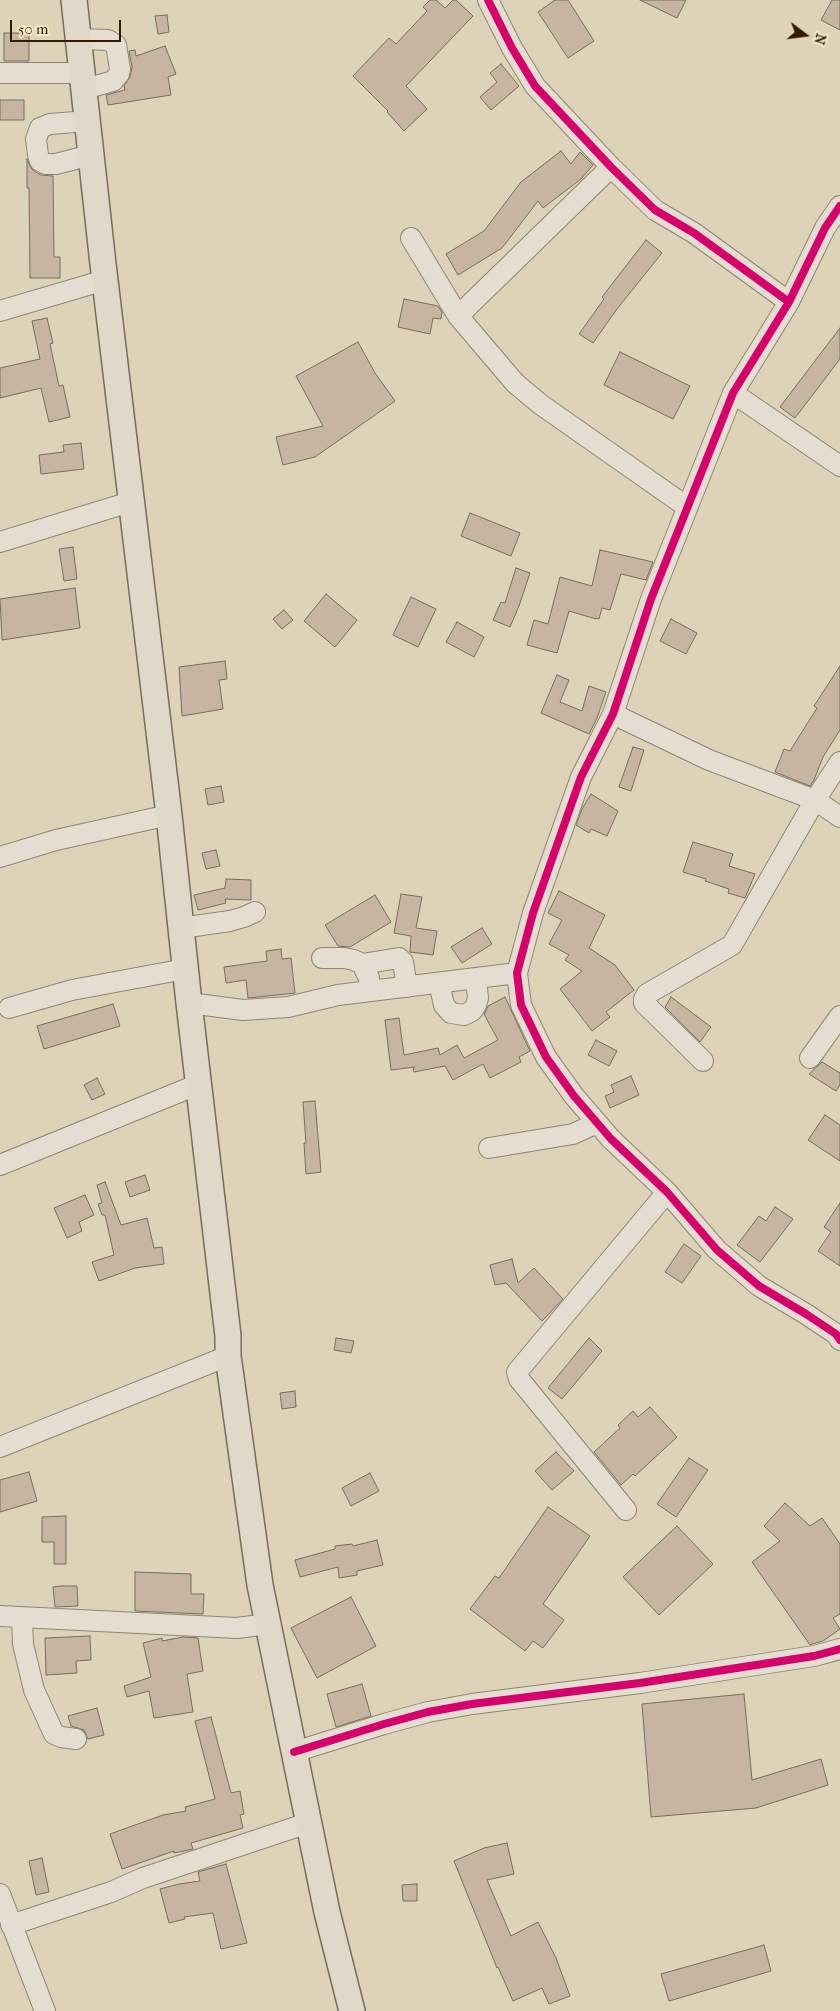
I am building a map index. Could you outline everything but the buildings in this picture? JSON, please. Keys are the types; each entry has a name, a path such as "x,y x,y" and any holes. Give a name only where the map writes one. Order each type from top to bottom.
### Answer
{"main road":[{"path":"74,0 130,502 169,815 228,1336 228,1356 260,1585 327,1912 352,2011"}],"street":[{"path":"488,0 512,48 535,86 611,167 655,210 694,233 789,302"},
{"path":"0,73 84,81 113,81 119,74 120,69 116,45 108,40 79,39"},
{"path":"88,121 50,124 40,128 36,139 40,161 46,164 56,164 91,155"},
{"path":"458,316 611,167"},
{"path":"840,206 825,228 789,302 733,393 652,599 613,714 581,777 533,914 517,974 521,1005 546,1057 574,1096 611,1139 667,1192 717,1250 759,1286 836,1334 840,1340"},
{"path":"411,238 458,316 521,388 540,404 687,506"},
{"path":"0,311 105,280"},
{"path":"733,393 840,466"},
{"path":"0,542 130,502"},
{"path":"613,714 709,760 815,800 840,817"},
{"path":"703,1062 644,1003 644,999 647,994 732,945 815,800 840,762"},
{"path":"0,857 56,840 169,815"},
{"path":"181,928 230,921 255,912"},
{"path":"322,958 344,958 362,964 399,958 403,962 407,987"},
{"path":"362,964 369,978 370,991"},
{"path":"10,1008 72,990 185,969"},
{"path":"189,1003 243,1010 288,1006 338,995 517,974"},
{"path":"439,983 444,1005 451,1013 464,1015 472,1011 476,1005 478,998 476,978"},
{"path":"810,1058 840,1016"},
{"path":"0,1165 198,1084"},
{"path":"489,1148 572,1134 597,1123"},
{"path":"626,1510 519,1379 517,1372 667,1192"},
{"path":"0,1448 228,1356"},
{"path":"0,1616 237,1628 268,1624"},
{"path":"22,1618 23,1644 34,1690 54,1734 76,1740"},
{"path":"294,1752 428,1712 472,1704 660,1680 814,1656 840,1649"},
{"path":"11,1926 111,1892 143,1878 308,1823"},
{"path":"0,1894 45,2011"}],"cycle path":[{"path":"488,0 512,48 535,86 611,167 655,210 694,233 789,302"},
{"path":"840,206 825,228 789,302 733,393 651,599 613,714 581,777 533,913 517,973 521,1005 546,1057 574,1096 611,1139 667,1192 717,1250 759,1286 806,1314 836,1334 840,1340"},
{"path":"294,1752 428,1712 472,1704 640,1683 814,1656 840,1649"}]}
